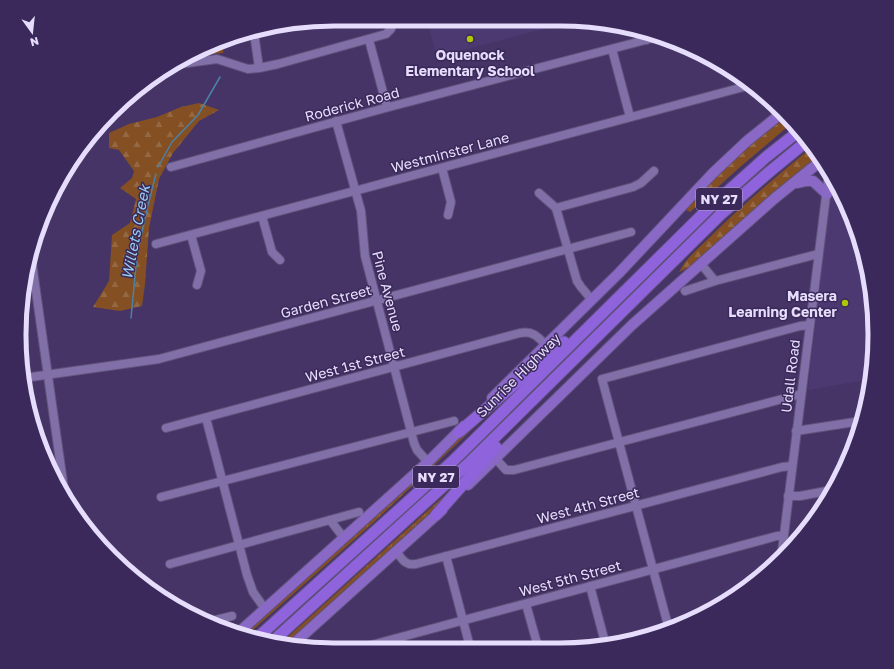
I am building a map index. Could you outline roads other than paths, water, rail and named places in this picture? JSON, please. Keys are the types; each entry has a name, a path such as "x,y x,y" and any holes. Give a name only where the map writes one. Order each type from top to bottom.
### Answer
{"highway":[{"name":"Sunrise Highway","path":"262,634 444,469 718,200 765,158 794,135"},
{"name":"Sunrise Highway","path":"277,637 450,481 530,404 716,219 802,145"},
{"path":"459,432 569,338 608,307"},
{"path":"436,515 500,442 530,404"}],"main road":[{"name":"Sunrise Highway","path":"243,629 428,462 592,300 717,169 747,141 778,116"},
{"path":"297,640 496,459 618,338 791,185 817,164"},
{"path":"791,185 811,180 818,184 827,194"}],"street":[{"path":"189,62 217,58 248,69 259,68 369,40 386,34 391,29 391,26"},
{"path":"255,37 259,68"},
{"path":"369,40 387,107"},
{"name":"Roderick Road","path":"171,167 387,107 646,40"},
{"path":"612,49 630,117"},
{"name":"Westminster Lane","path":"156,244 191,236 743,87"},
{"name":"Pine Avenue","path":"336,121 356,191 363,222 365,256 411,431 417,450 428,462"},
{"path":"442,168 451,202 448,215"},
{"path":"556,208 633,188 641,184 654,171"},
{"name":"Udall Road","path":"781,549 828,182"},
{"path":"539,193 556,208 579,284 592,300"},
{"path":"262,216 272,252 280,260"},
{"name":"Garden Street","path":"29,377 152,361 631,232"},
{"path":"191,236 201,271 197,285"},
{"path":"685,291 715,281 818,254"},
{"path":"701,264 715,281"},
{"path":"33,270 63,481"},
{"path":"668,624 602,379 800,326 810,325"},
{"name":"West 1st Street","path":"166,428 520,333 528,332 534,334 546,345"},
{"path":"496,459 504,468 512,471 801,394"},
{"path":"206,418 221,481 250,584 265,609"},
{"path":"161,497 454,421"},
{"path":"796,431 855,422"},
{"name":"West 4th Street","path":"396,551 404,562 410,565 782,466 792,466"},
{"path":"788,496 800,496 826,491"},
{"path":"170,564 359,512"},
{"path":"330,520 344,538"},
{"name":"West 5th Street","path":"380,643 777,536 783,536"},
{"path":"446,556 469,643"},
{"path":"590,586 604,639"},
{"path":"526,604 537,643"},
{"path":"216,620 232,616"},
{"path":"400,638 401,643"}],"waterway":[{"name":"Willets Creek","path":"158,167 172,142 198,115 220,77"},
{"name":"Willets Creek","path":"131,318 137,255 156,174"}],"place":[{"name":"Oquenock Elementary School","path":"470,39"},
{"name":"Masera Learning Center","path":"845,303"}]}
